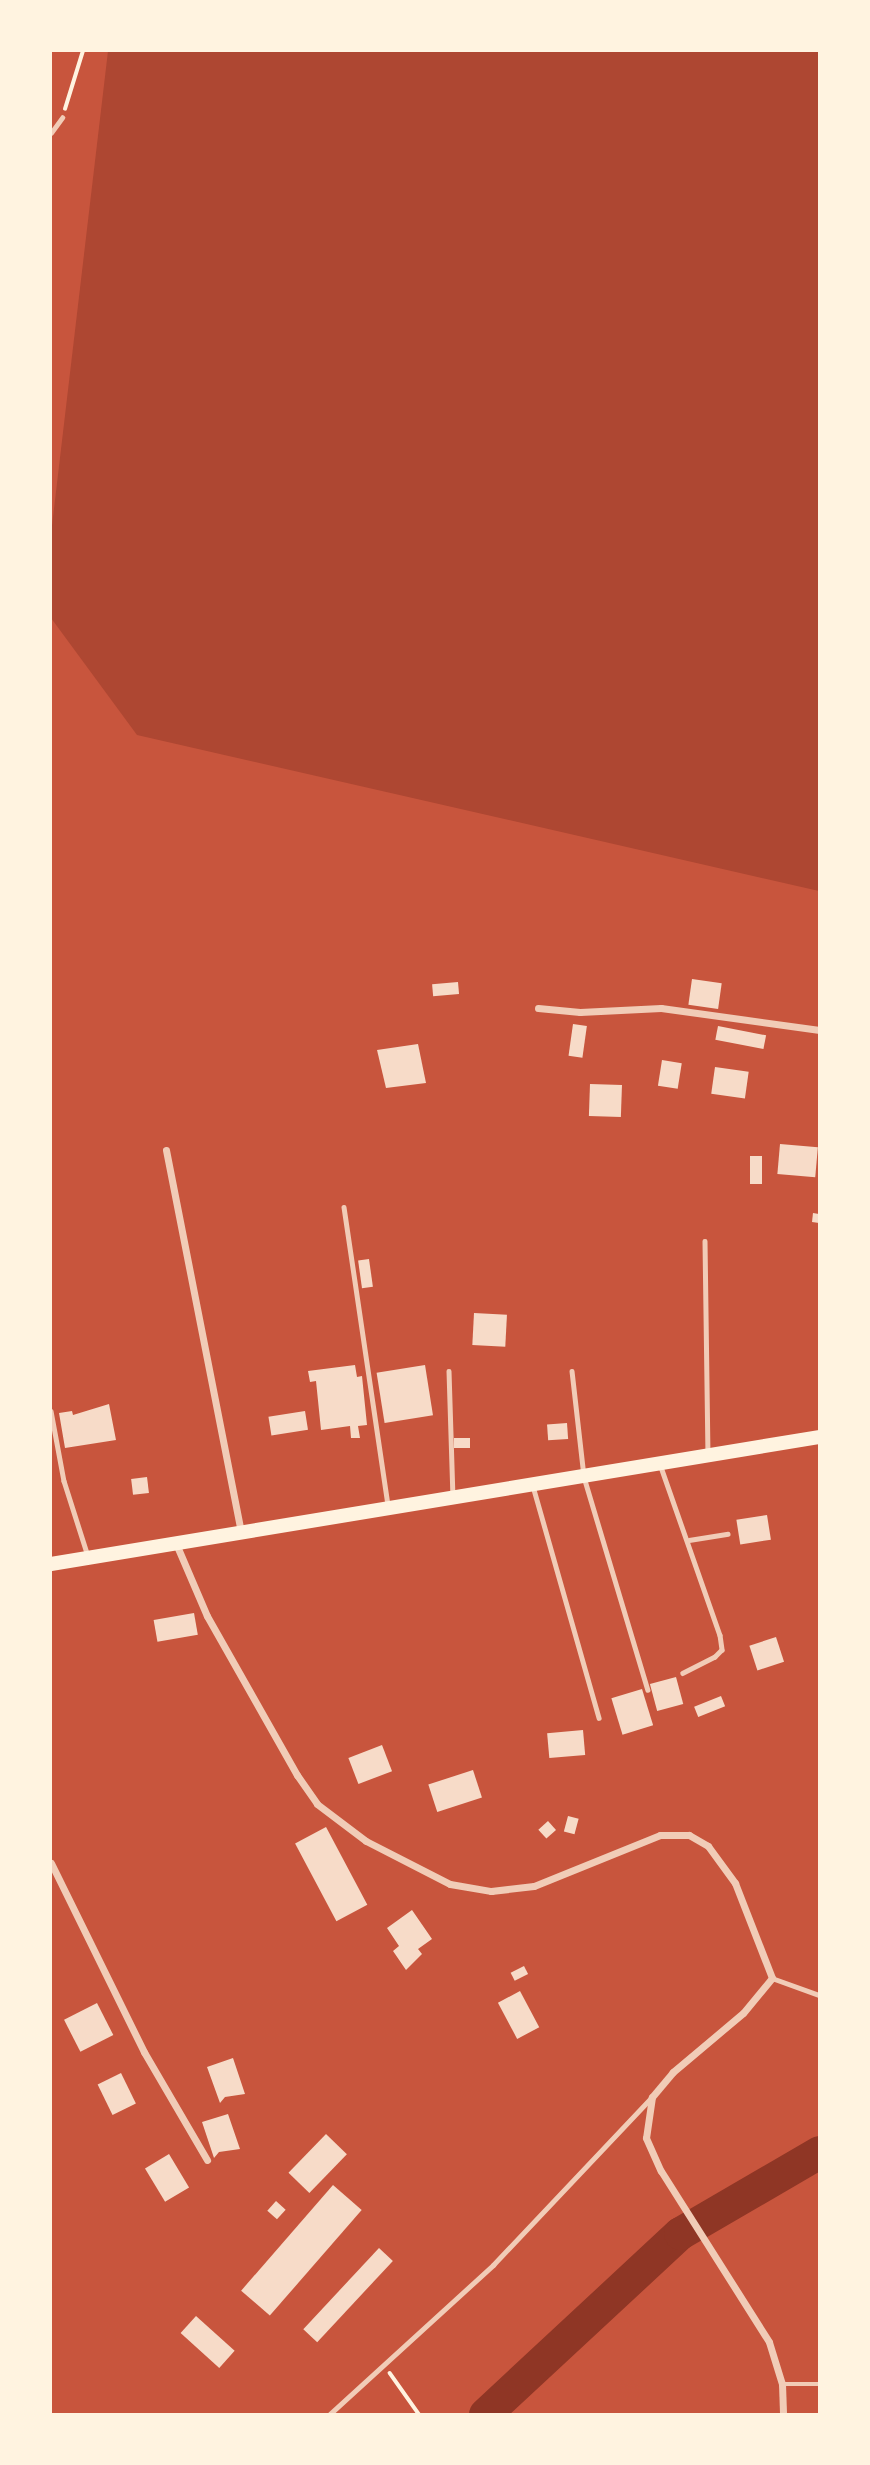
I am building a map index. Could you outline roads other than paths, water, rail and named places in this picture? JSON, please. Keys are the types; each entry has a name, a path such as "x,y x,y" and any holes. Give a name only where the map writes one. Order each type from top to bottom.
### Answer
{"main road":[{"path":"51,1564 177,1546 819,1437"}],"street":[{"path":"538,1008 580,1012 661,1008 819,1030"},
{"path":"166,1150 241,1535"},
{"path":"177,1546 207,1616 278,1745 317,1804 366,1841 450,1884 491,1891 534,1886 660,1835 689,1835 708,1846 735,1883 772,1978 743,2012 673,2072 652,2097 646,2138 661,2171 758,2322 782,2384 783,2414"},
{"path":"51,1863 144,2052 207,2160"}],"lane":[{"path":"51,134 62,118"},
{"path":"344,1207 389,1510"},
{"path":"705,1241 708,1455"},
{"path":"449,1371 453,1499"},
{"path":"572,1371 584,1476 648,1690"},
{"path":"51,1411 64,1481 88,1558"},
{"path":"660,1464 689,1541 722,1650 682,1673"},
{"path":"533,1486 598,1718"},
{"path":"689,1541 728,1534"},
{"path":"772,1978 819,1995"},
{"path":"330,2414 493,2265 652,2097"},
{"path":"782,2384 819,2384"}],"waterway":[{"path":"485,2414 680,2233 819,2152"}]}
